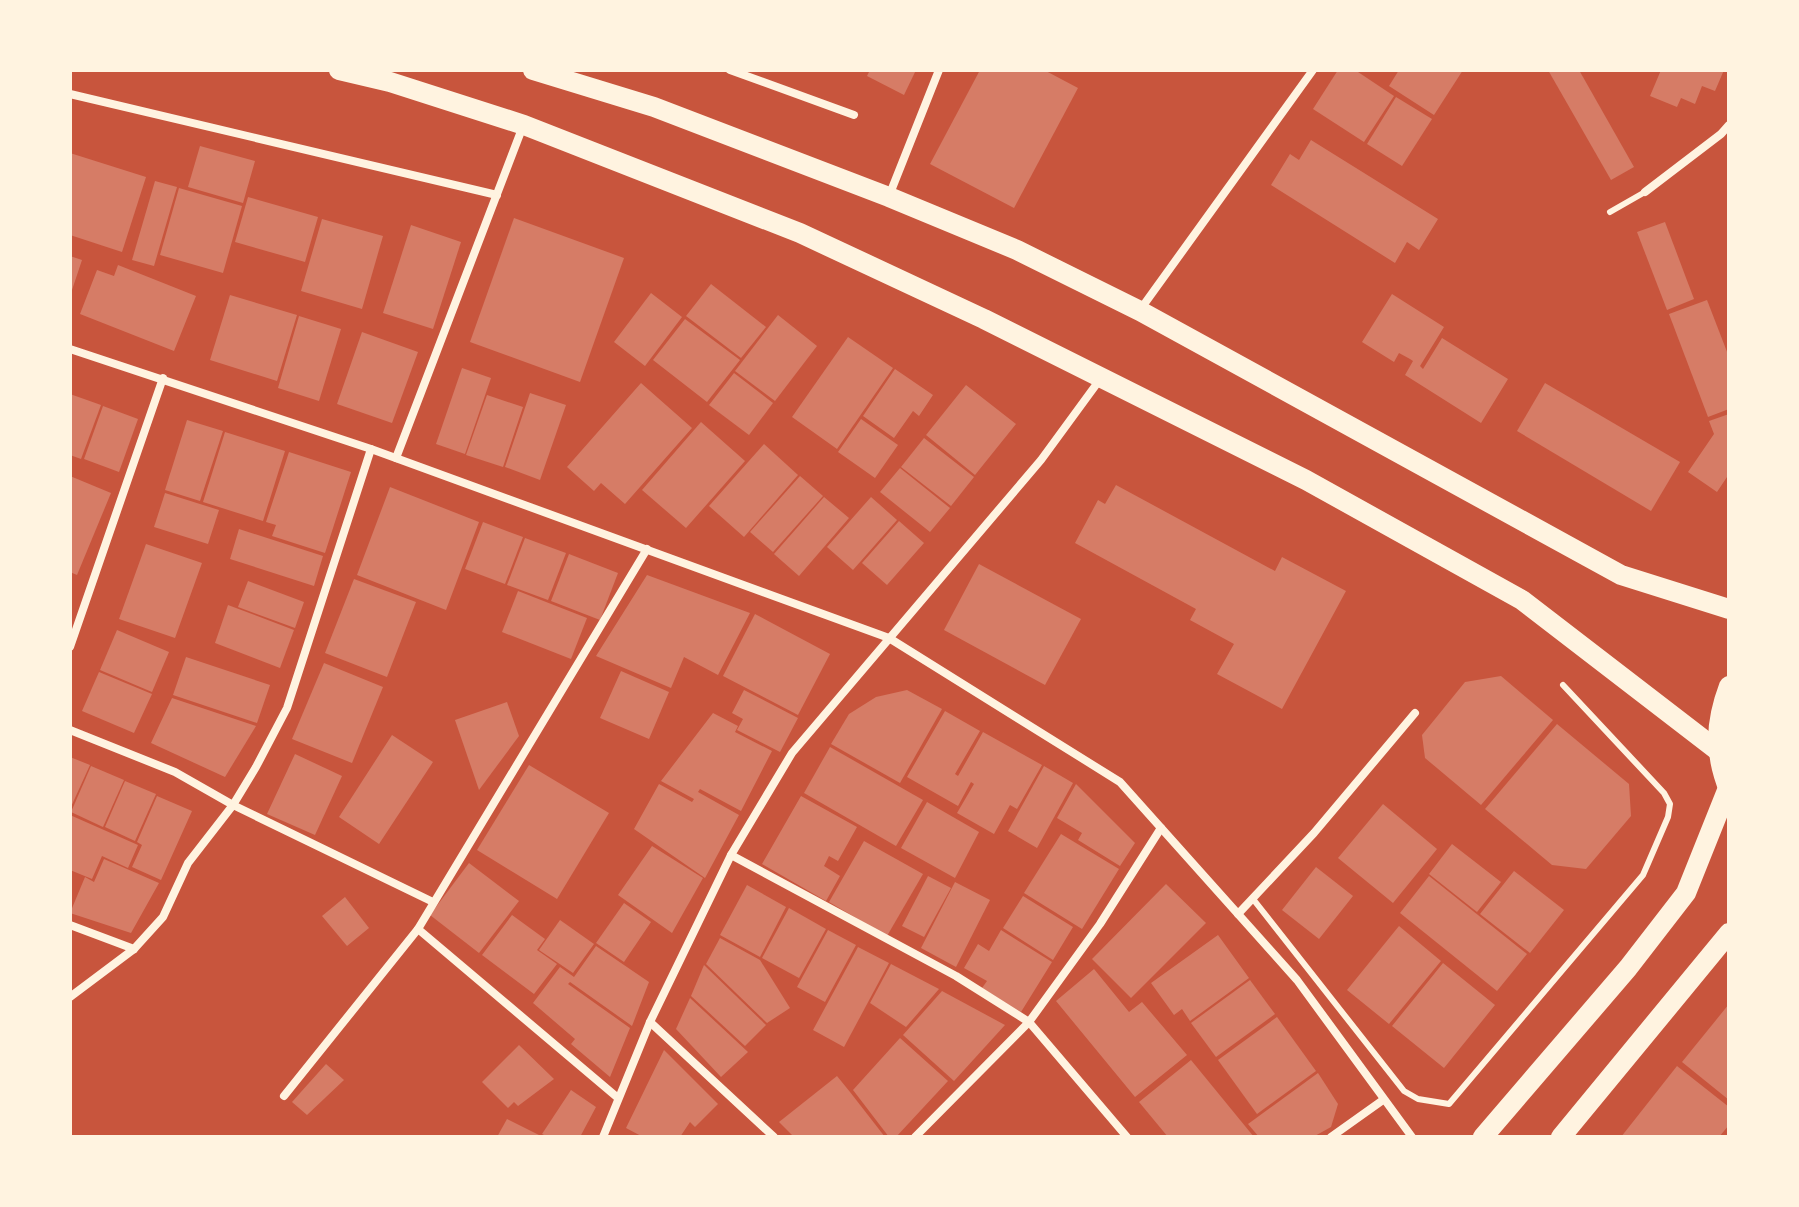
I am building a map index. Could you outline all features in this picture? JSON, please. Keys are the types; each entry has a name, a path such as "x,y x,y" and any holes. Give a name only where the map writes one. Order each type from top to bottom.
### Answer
{"main road":[{"path":"339,70 390,82 524,125 800,233 1102,377 1306,480 1522,600 1717,750"},
{"path":"533,70 654,107 1017,250 1140,311 1621,575 1729,609"},
{"path":"1483,1137 1628,968 1686,893 1728,789 1717,750 1719,710 1729,686"},
{"path":"1561,1137 1729,933"}],"street":[{"path":"730,70 854,115"},
{"path":"889,197 939,70"},
{"path":"1140,311 1313,70"},
{"path":"70,94 497,195"},
{"path":"396,458 524,125"},
{"path":"1645,192 1729,125"},
{"path":"70,349 371,449 889,638 1120,782 1297,980 1412,1137"},
{"path":"603,1137 650,1022 731,855 792,753 1041,460 1102,377"},
{"path":"70,647 163,378"},
{"path":"70,997 134,949 163,917 188,863 233,805 287,708 371,449"},
{"path":"284,1096 418,929 647,549"},
{"path":"1238,914 1314,833 1415,713"},
{"path":"70,730 163,767 233,805 433,902"},
{"path":"915,1137 1029,1022 1100,924 1161,828"},
{"path":"731,855 956,976 1029,1022 1127,1137"},
{"path":"70,925 134,949"},
{"path":"418,929 618,1098"},
{"path":"650,1022 774,1137"},
{"path":"1331,1137 1383,1100"}],"lane":[{"path":"1610,212 1645,192"},
{"path":"1253,899 1404,1091 1418,1099 1449,1104 1643,875 1668,817 1670,804 1664,793 1563,685"}],"building":[{"path":"870,70 916,70 904,95 867,76"},
{"path":"980,70 1044,70 1078,88 1014,208 930,164"},
{"path":"1338,70 1355,70 1394,96 1364,142 1313,109"},
{"path":"1399,70 1463,70 1434,115 1389,86"},
{"path":"1548,70 1579,70 1634,167 1611,180"},
{"path":"1661,70 1724,70 1715,91 1702,86 1695,104 1681,98 1677,107 1650,96"},
{"path":"1396,97 1432,119 1402,166 1367,144"},
{"path":"1311,140 1438,219 1419,250 1407,242 1395,263 1271,185 1290,154 1299,160"},
{"path":"200,146 255,161 243,203 188,187"},
{"path":"70,153 146,177 122,252 70,235"},
{"path":"155,181 177,187 154,266 132,260"},
{"path":"179,188 242,206 223,273 160,255"},
{"path":"248,197 318,217 305,262 235,242"},
{"path":"514,218 624,258 580,382 470,342"},
{"path":"322,219 383,236 362,309 301,291"},
{"path":"1665,222 1694,299 1667,310 1637,232"},
{"path":"411,225 461,242 433,329 383,313"},
{"path":"70,256 82,260 71,293 70,293"},
{"path":"118,265 196,296 174,351 80,314 97,270 114,276"},
{"path":"711,284 766,327 741,358 686,316"},
{"path":"651,293 682,317 645,366 614,342"},
{"path":"1392,294 1444,327 1420,366 1423,369 1442,338 1508,379 1481,423 1405,375 1413,361 1399,353 1394,362 1362,342"},
{"path":"230,295 297,315 277,381 210,360"},
{"path":"1707,300 1729,357 1729,409 1708,417 1669,314"},
{"path":"778,315 817,346 775,401 735,371"},
{"path":"299,316 341,329 319,401 278,388"},
{"path":"685,319 740,360 707,402 653,360"},
{"path":"362,332 418,352 392,423 337,404"},
{"path":"848,337 893,368 837,449 792,417"},
{"path":"462,368 491,378 465,454 436,444"},
{"path":"895,369 933,395 919,416 913,411 894,438 863,416"},
{"path":"734,373 773,403 749,435 709,405"},
{"path":"641,383 692,428 625,504 601,483 594,491 567,467"},
{"path":"1545,383 1680,462 1651,511 1517,431"},
{"path":"966,385 1016,424 975,475 926,435"},
{"path":"530,393 566,405 540,480 505,467"},
{"path":"70,394 101,405 81,459 70,455"},
{"path":"487,395 523,407 503,467 466,455"},
{"path":"103,406 138,419 119,472 84,459"},
{"path":"1729,414 1729,474 1717,492 1688,472 1714,434 1709,421"},
{"path":"861,419 898,445 875,478 838,452"},
{"path":"187,420 223,431 200,501 165,490"},
{"path":"701,422 745,461 686,528 642,490"},
{"path":"225,432 285,451 263,521 203,502"},
{"path":"924,438 974,477 951,506 901,467"},
{"path":"764,444 798,475 744,537 709,506"},
{"path":"289,452 351,472 325,553 272,536 276,525 266,522"},
{"path":"900,468 950,508 930,532 880,492"},
{"path":"70,476 111,493 77,575 70,572"},
{"path":"800,476 823,496 773,552 750,532"},
{"path":"1116,485 1275,571 1282,557 1346,591 1282,709 1217,674 1234,644 1190,620 1196,609 1075,543 1098,500 1105,504"},
{"path":"390,487 479,522 446,610 357,575"},
{"path":"165,493 219,510 208,544 154,527"},
{"path":"824,497 849,518 799,576 774,554"},
{"path":"871,497 897,520 853,570 827,547"},
{"path":"899,521 924,543 887,585 862,563"},
{"path":"483,522 523,537 505,584 465,569"},
{"path":"239,529 323,556 314,586 230,559"},
{"path":"525,538 566,553 548,600 507,585"},
{"path":"146,544 202,563 175,638 119,619"},
{"path":"569,554 618,573 600,620 551,601"},
{"path":"979,564 1081,619 1045,685 944,630"},
{"path":"647,575 750,613 718,675 684,657 671,688 596,656"},
{"path":"354,579 416,602 387,677 325,653"},
{"path":"248,581 304,602 295,628 238,607"},
{"path":"518,591 587,618 571,659 502,632"},
{"path":"228,605 294,630 280,668 215,643"},
{"path":"755,614 830,654 798,715 723,676"},
{"path":"117,630 169,652 152,692 100,670"},
{"path":"186,657 270,685 257,723 173,695"},
{"path":"324,663 383,687 352,763 292,739"},
{"path":"621,671 669,692 649,739 600,718"},
{"path":"99,672 152,694 134,733 82,711"},
{"path":"1501,676 1553,720 1481,805 1425,758 1422,735 1465,682"},
{"path":"744,690 798,718 780,752 737,730 743,719 732,713"},
{"path":"907,690 942,709 900,783 831,744 849,714 876,697"},
{"path":"172,698 256,726 225,777 151,743"},
{"path":"507,702 519,736 479,790 455,720"},
{"path":"945,711 980,731 955,774 958,776 983,732 1042,765 1017,809 1010,805 994,834 957,813 974,784 971,782 958,806 907,777"},
{"path":"713,713 738,726 735,732 772,751 741,811 700,789 698,792 739,815 705,878 634,829 659,784 692,802 694,799 661,781"},
{"path":"1557,724 1629,784 1631,816 1586,869 1552,865 1485,809"},
{"path":"392,735 433,762 379,844 339,817"},
{"path":"830,747 923,800 896,846 804,793"},
{"path":"295,754 342,776 315,835 267,814"},
{"path":"70,757 90,765 70,809"},
{"path":"529,765 609,813 557,899 477,850"},
{"path":"91,766 124,780 103,827 71,812"},
{"path":"1044,766 1073,783 1037,848 1008,831"},
{"path":"125,781 156,794 135,841 105,827"},
{"path":"1076,784 1135,843 1120,866 1078,840 1082,833 1057,818"},
{"path":"157,796 192,811 161,880 132,867 142,845 137,842"},
{"path":"801,796 857,827 838,861 829,856 824,866 840,876 826,901 762,864"},
{"path":"927,802 979,832 955,878 901,848"},
{"path":"1383,804 1437,849 1393,903 1338,858"},
{"path":"70,815 138,845 128,868 102,856 92,879 70,870"},
{"path":"1061,834 1119,869 1082,929 1024,893"},
{"path":"864,841 923,874 887,936 829,902"},
{"path":"1452,844 1501,882 1477,912 1429,874"},
{"path":"652,846 703,878 672,933 618,895"},
{"path":"104,859 159,883 131,933 70,913 85,877 94,882"},
{"path":"469,863 519,901 479,953 430,915"},
{"path":"1316,867 1353,896 1319,939 1282,910"},
{"path":"1514,871 1564,910 1530,953 1480,914"},
{"path":"928,876 951,888 924,937 902,926"},
{"path":"1429,876 1527,954 1497,991 1400,913"},
{"path":"955,882 990,900 956,967 921,948"},
{"path":"1166,884 1206,923 1131,998 1092,959"},
{"path":"747,885 786,907 760,957 720,935"},
{"path":"1023,896 1073,927 1053,960 1003,928"},
{"path":"345,897 369,928 347,946 322,916"},
{"path":"624,903 651,922 624,962 596,943"},
{"path":"789,908 826,929 799,978 762,958"},
{"path":"512,915 545,939 537,950 557,964 534,994 482,955"},
{"path":"560,920 594,944 573,973 539,950"},
{"path":"1399,926 1441,961 1389,1024 1347,990"},
{"path":"828,930 856,945 825,1002 797,987"},
{"path":"1001,930 1052,962 1021,1012 982,988 987,981 964,968 978,944 989,951"},
{"path":"1218,935 1249,978 1190,1021 1182,1009 1174,1015 1151,983"},
{"path":"720,938 760,960 790,1008 767,1023 706,964"},
{"path":"596,946 649,982 632,1026 570,982 568,984 630,1028 610,1077 571,1044 575,1039 533,1003 560,967 574,977"},
{"path":"858,947 889,963 844,1047 813,1030"},
{"path":"1443,963 1495,1005 1444,1068 1392,1026"},
{"path":"891,964 939,989 906,1027 870,1003"},
{"path":"704,965 766,1025 745,1046 691,996"},
{"path":"1094,969 1129,1012 1142,1002 1187,1055 1135,1097 1056,1001"},
{"path":"1250,980 1275,1014 1216,1057 1191,1023"},
{"path":"942,991 1005,1025 954,1081 903,1035"},
{"path":"690,998 748,1052 721,1077 676,1029"},
{"path":"1729,1004 1729,1100 1682,1062"},
{"path":"1277,1017 1316,1071 1257,1114 1218,1060"},
{"path":"900,1038 948,1081 896,1137 889,1137 853,1090"},
{"path":"519,1045 554,1079 518,1106 514,1102 508,1108 482,1082"},
{"path":"664,1050 718,1104 695,1127 690,1122 680,1137 643,1137 626,1128"},
{"path":"1191,1060 1254,1137 1168,1137 1139,1102"},
{"path":"326,1064 344,1080 307,1115 292,1102"},
{"path":"1677,1066 1729,1107 1729,1125 1719,1137 1621,1137"},
{"path":"1318,1073 1338,1104 1331,1127 1313,1137 1259,1137 1248,1124"},
{"path":"837,1076 885,1137 794,1137 779,1122"},
{"path":"571,1090 596,1107 580,1137 548,1137 542,1134"},
{"path":"507,1119 543,1137 497,1137"}]}
